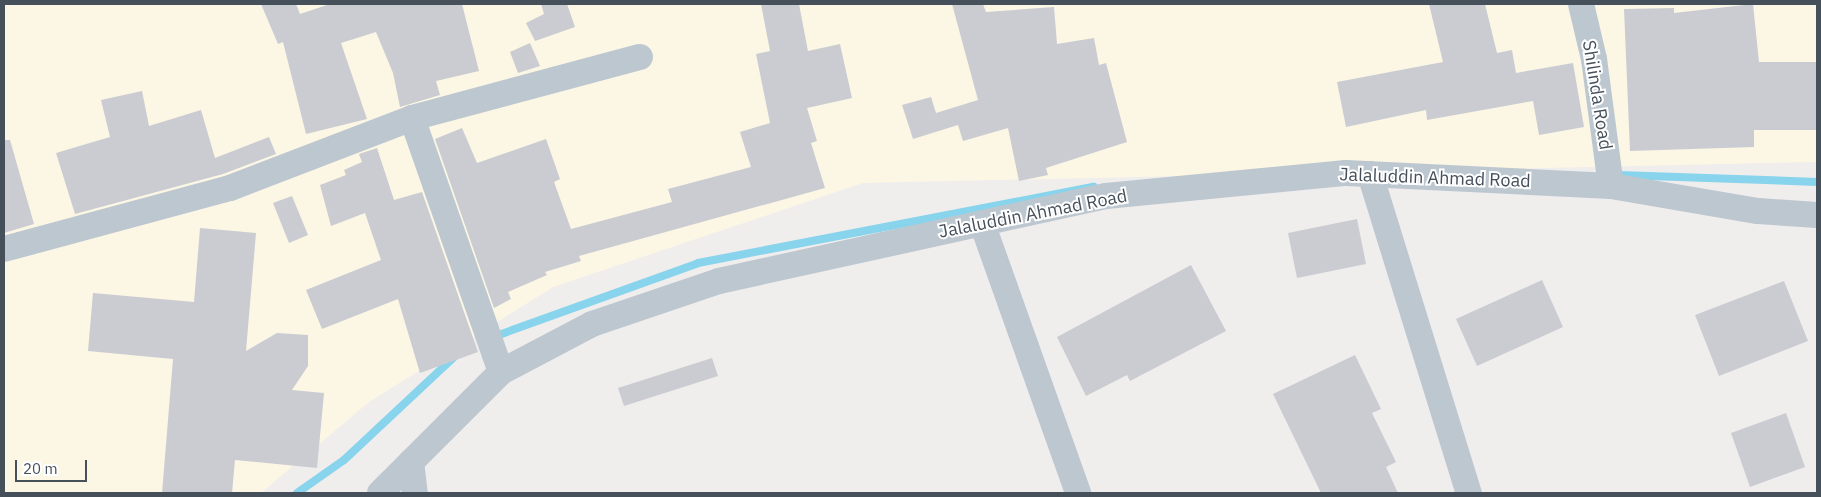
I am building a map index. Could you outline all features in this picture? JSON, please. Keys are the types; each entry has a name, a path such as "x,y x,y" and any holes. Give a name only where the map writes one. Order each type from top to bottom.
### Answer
{"street":[{"name":"Shilinda Road","path":"1581,4 1594,59 1610,186"},
{"path":"4,250 230,188 412,118 640,57"},
{"path":"412,118 501,372"},
{"name":"Jalaluddin Ahmad Road","path":"380,493 501,372 592,324 719,282 1106,196 1370,174 1610,186 1758,211 1817,214"},
{"path":"1370,174 1469,493"},
{"path":"982,223 1078,493"},
{"path":"411,462 416,493"}],"shaded area":[{"path":"4,4 1817,4 1817,162 863,183 553,287 369,402 261,493 4,493"}],"building":[{"path":"261,4 296,4 300,14 330,4 462,4 479,71 436,81 440,95 400,107 393,73 376,32 341,43 367,119 306,134 283,42 278,44"},
{"path":"541,4 567,4 575,27 535,41 526,23 544,14"},
{"path":"761,4 799,4 808,51 840,44 852,98 807,108 817,141 811,143 825,188 579,256 581,261 545,272 547,275 508,292 511,299 494,308 435,139 462,128 477,163 546,139 560,179 554,182 571,229 672,202 668,189 751,167 740,132 770,123 756,54 770,51"},
{"path":"952,4 983,4 986,12 1054,7 1057,44 1094,38 1099,65 1106,63 1127,142 1046,168 1048,175 1019,181 1008,128 963,141 958,125 913,139 902,105 931,97 936,113 978,100"},
{"path":"1429,4 1485,4 1497,53 1512,50 1516,73 1573,63 1584,127 1539,135 1533,101 1427,120 1426,110 1346,127 1337,82 1443,62"},
{"path":"1753,4 1759,62 1817,62 1817,130 1754,130 1754,147 1630,151 1624,9 1674,8 1674,13"},
{"path":"530,43 540,66 518,73 510,52"},
{"path":"142,91 149,126 201,110 215,158 269,137 276,154 223,174 75,214 56,153 110,137 101,100"},
{"path":"4,140 10,140 34,224 4,233"},
{"path":"377,148 394,200 422,192 478,352 420,373 398,299 322,329 306,290 381,260 365,213 331,226 320,185 346,175 344,170 362,162 359,154"},
{"path":"292,196 308,235 289,243 273,203"},
{"path":"1357,219 1366,264 1297,278 1288,233"},
{"path":"200,228 256,233 246,351 277,333 308,335 308,366 292,390 324,393 317,468 235,460 232,493 162,493 173,359 88,351 93,293 194,302"},
{"path":"1191,265 1226,331 1130,381 1127,375 1086,396 1057,337"},
{"path":"1542,280 1563,327 1477,366 1456,319"},
{"path":"1784,281 1808,341 1719,376 1695,315"},
{"path":"1355,355 1381,409 1372,413 1396,462 1386,467 1398,493 1321,493 1273,394"},
{"path":"712,358 718,376 624,406 618,388"},
{"path":"1786,413 1805,467 1750,487 1731,433"}],"waterway":[{"path":"1619,175 1817,182"},
{"path":"493,337 698,263 1094,187"},
{"path":"297,493 344,460 454,357"}]}
